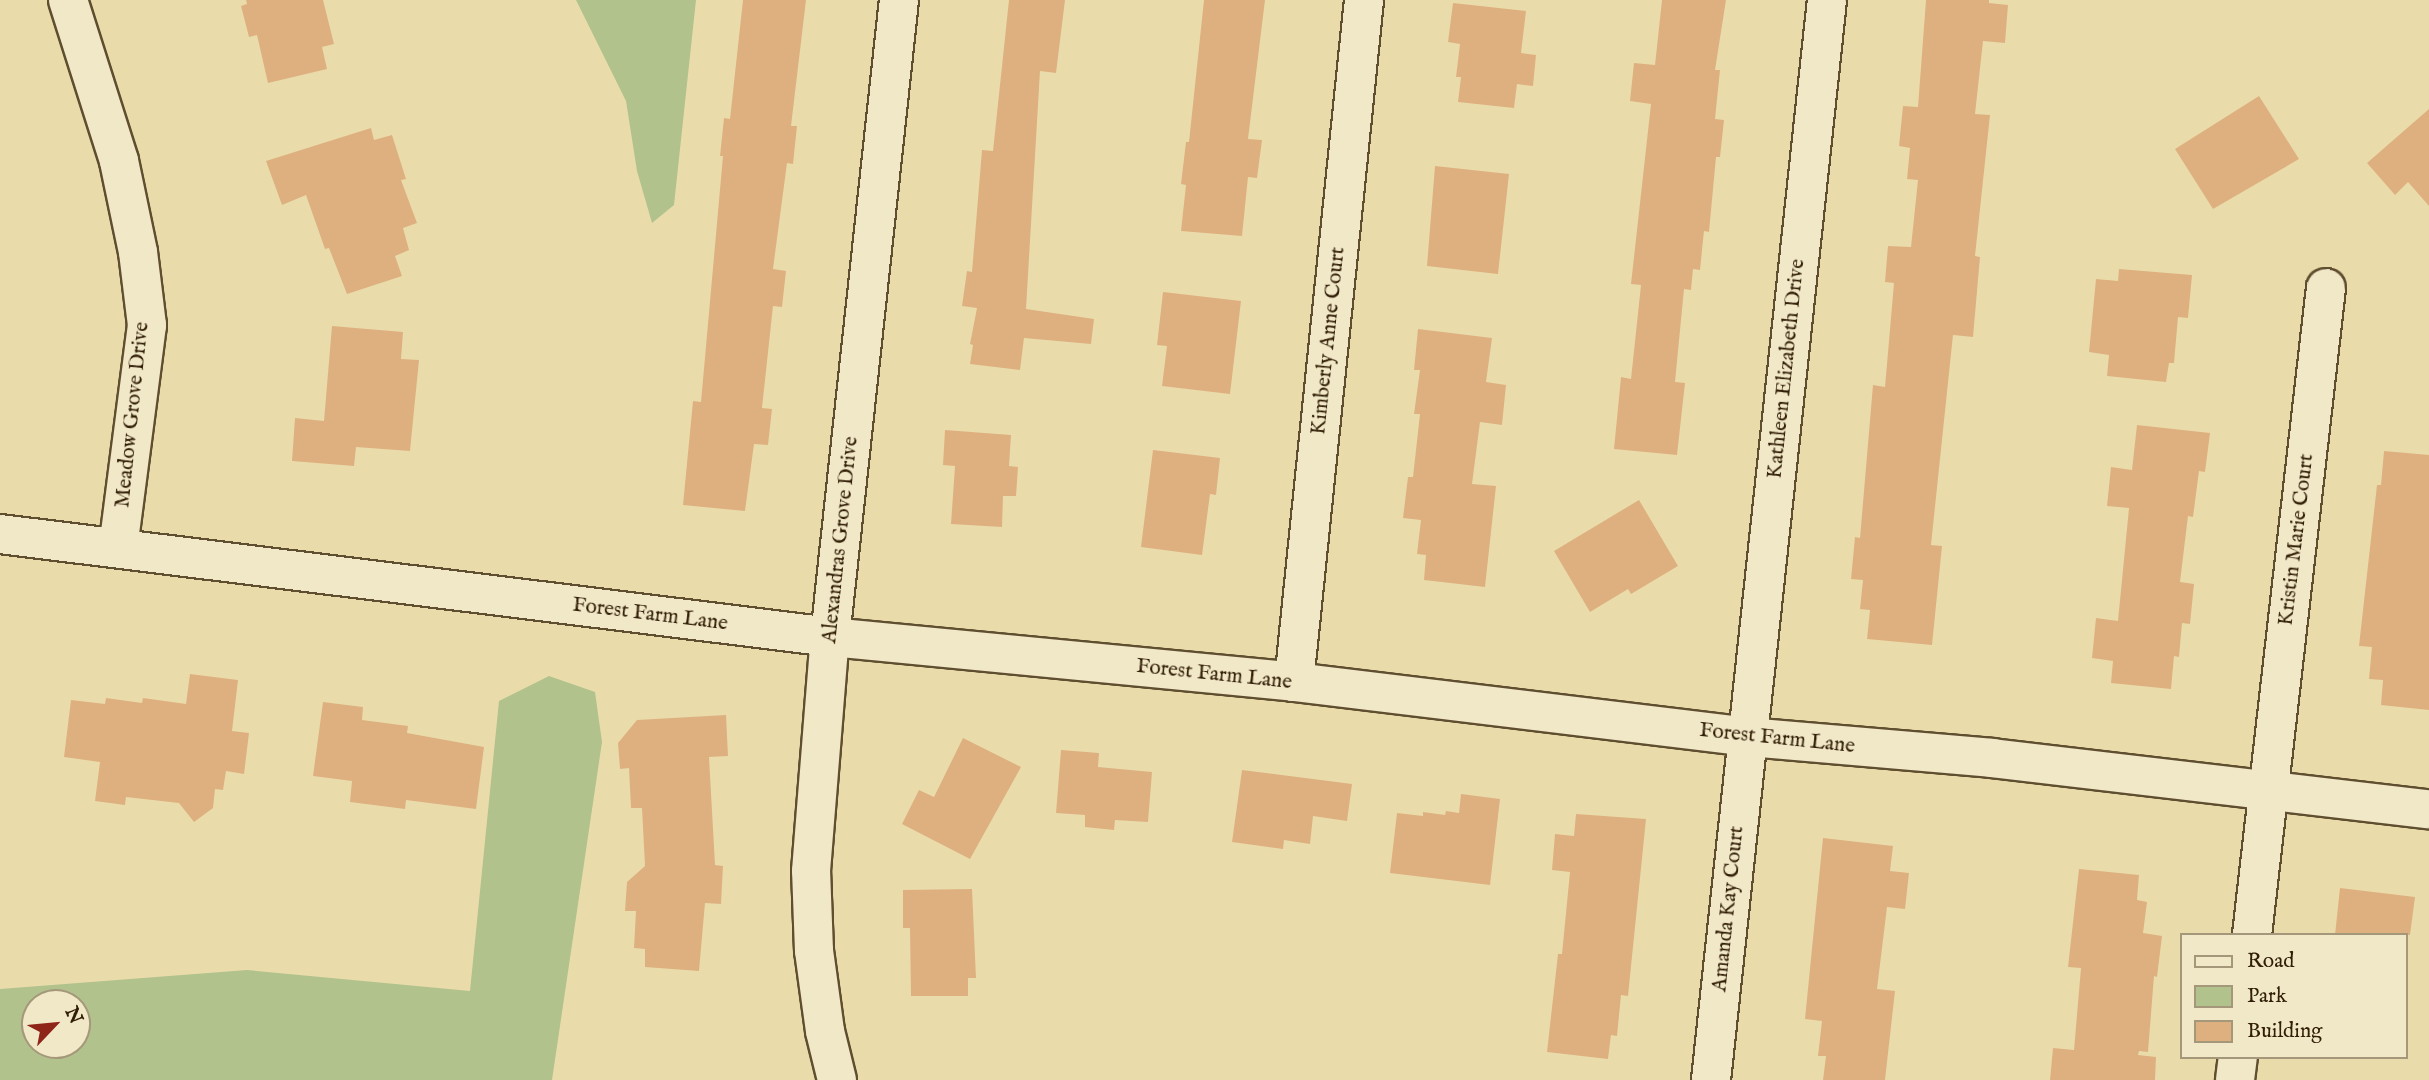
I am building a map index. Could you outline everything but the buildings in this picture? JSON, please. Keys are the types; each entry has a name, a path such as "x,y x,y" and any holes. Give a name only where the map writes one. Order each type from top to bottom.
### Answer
{"street":[{"name":"Meadow Grove Drive","path":"68,0 118,161 138,252 146,325 118,547"},
{"name":"Alexandras Grove Drive","path":"837,1080 825,1031 814,951 811,871 830,638 899,0"},
{"name":"Kimberly Anne Court","path":"1294,682 1364,0"},
{"name":"Kathleen Elizabeth Drive","path":"1748,737 1827,0"},
{"name":"Kristin Marie Court","path":"2252,933 2326,288"},
{"name":"Forest Farm Lane","path":"0,534 830,638 1294,682 1748,737 1992,758 2429,809"},
{"name":"Amanda Kay Court","path":"1710,1080 1748,737"},
{"path":"2235,1080 2238,1059"}],"green space":[{"path":"576,0 696,0 674,205 652,223 637,171 626,101"},
{"path":"549,676 595,692 602,742 552,1080 0,1080 0,989 247,970 470,991 499,701"}]}
